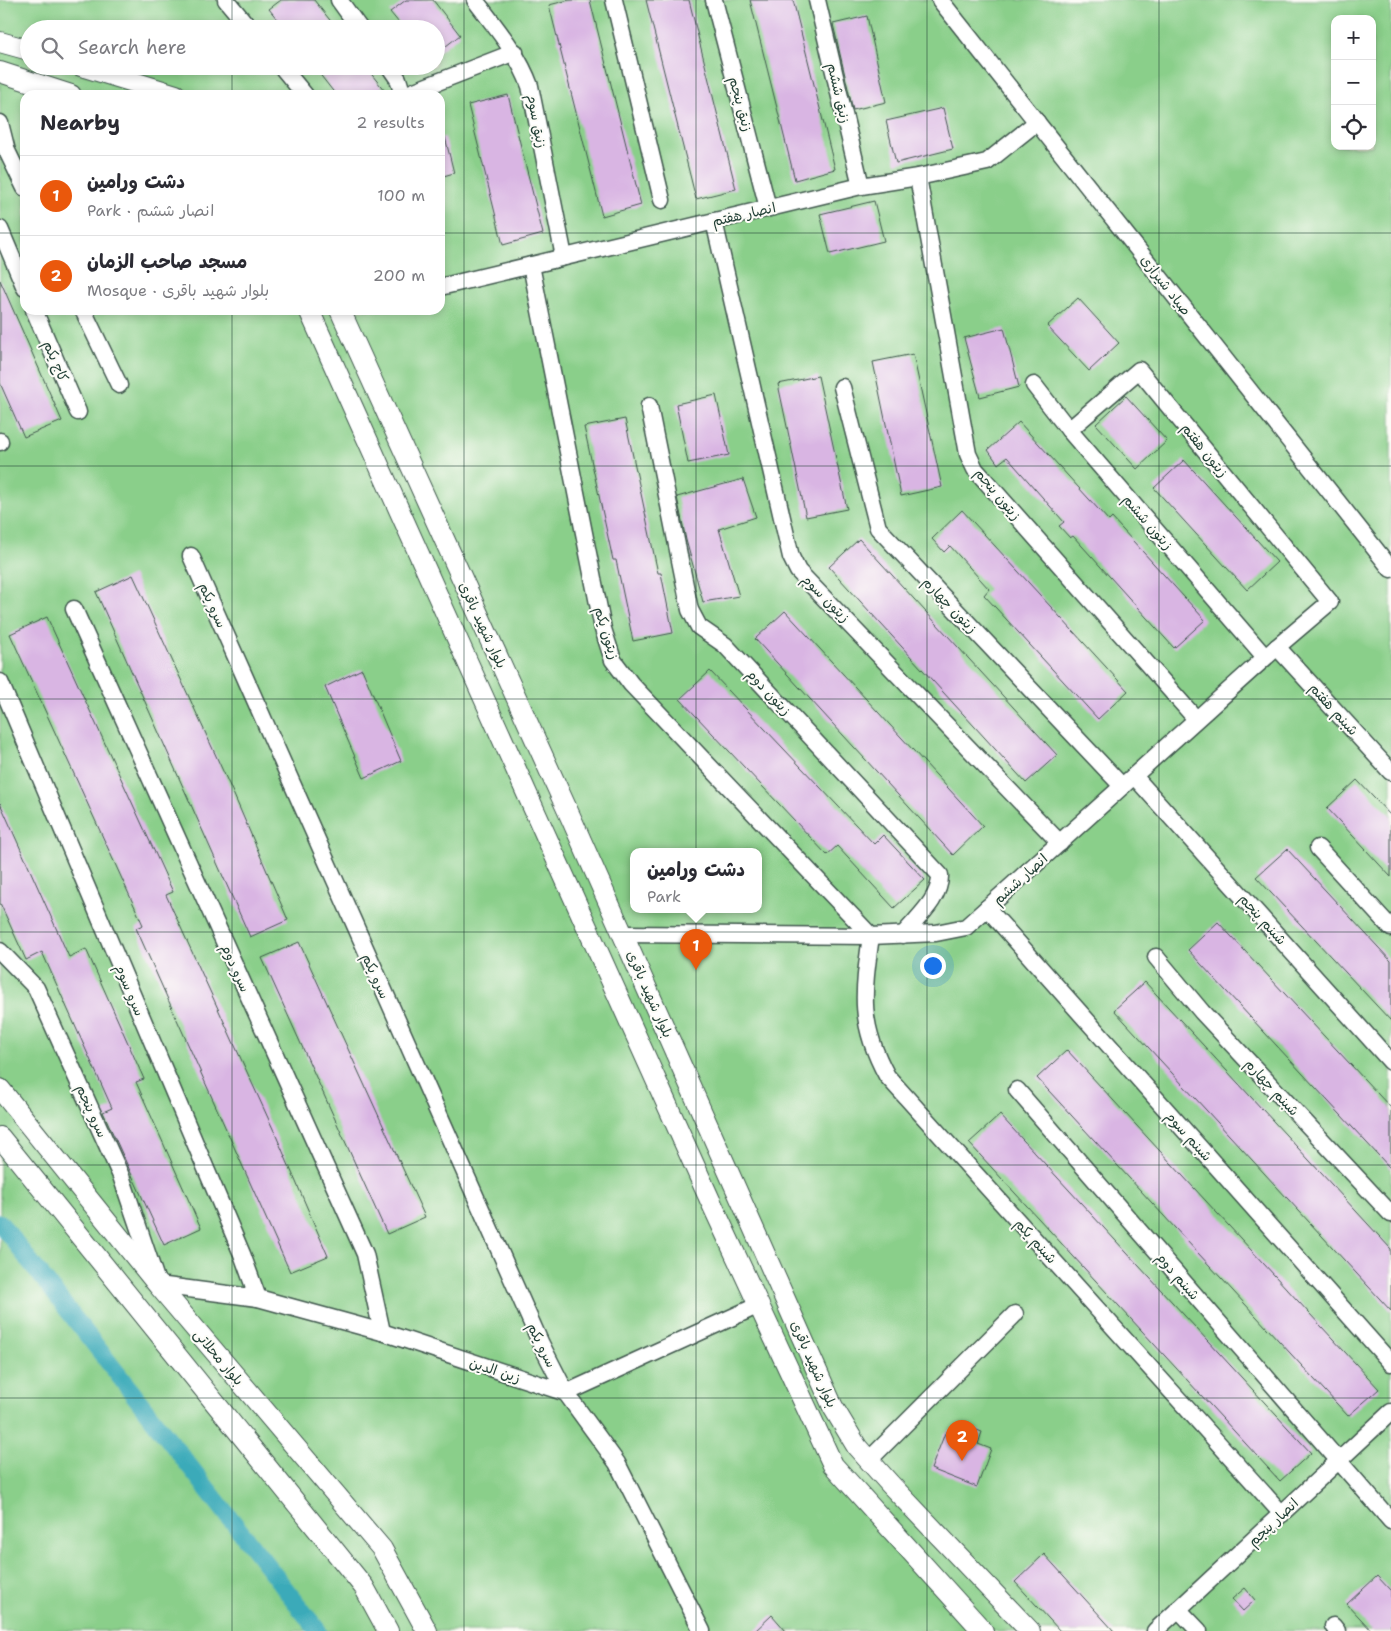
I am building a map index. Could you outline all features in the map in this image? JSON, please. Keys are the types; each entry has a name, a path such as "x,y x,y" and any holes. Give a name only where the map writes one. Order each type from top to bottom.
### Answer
{"street":[{"path":"226,0 243,20"},
{"path":"339,0 353,20"},
{"name":"زنبق سوم","path":"475,0 515,52 530,86 564,257"},
{"path":"614,0 662,200"},
{"name":"زنبق پنجم","path":"714,0 768,208"},
{"name":"زنبق ششم","path":"817,0 861,186"},
{"name":"صیاد شیرازی","path":"940,0 1391,569"},
{"path":"0,42 20,48"},
{"path":"416,90 515,52"},
{"path":"0,72 56,90"},
{"path":"110,75 160,90"},
{"path":"288,75 301,90"},
{"path":"395,75 401,90"},
{"name":"انصار هفتم","path":"445,286 861,186 918,177 988,162 1037,122"},
{"path":"0,124 7,151 20,178"},
{"name":"زیتون پنجم","path":"918,177 968,454 975,469 1196,720"},
{"name":"زیتون سوم","path":"714,221 791,556 798,571 1060,843"},
{"path":"0,230 20,276"},
{"name":"زیتون یکم","path":"531,265 601,620 612,660 631,684 870,936"},
{"name":"کاج یکم","path":"36,315 78,412"},
{"path":"85,315 119,385"},
{"name":"بلوار شهید باقری","path":"311,315 594,944 833,1464 984,1631"},
{"name":"بلوار شهید باقری","path":"342,315 623,934 833,1407 857,1447 1030,1631"},
{"name":"زیتون هفتم","path":"1069,430 1139,370 1330,602"},
{"name":"زیتون ششم","path":"1034,385 1069,430 1271,652"},
{"name":"زیتون چهارم","path":"842,388 878,528 1128,781"},
{"name":"زیتون دوم","path":"648,406 690,610 699,628 725,645 940,875 941,884 937,893 903,936"},
{"name":"سرو یکم","path":"192,556 529,1316 566,1394"},
{"name":"انصار ششم","path":"623,934 903,936 966,927 1271,652 1330,602"},
{"name":"سرو دوم","path":"74,609 365,1254 382,1332"},
{"name":"شبنم هفتم","path":"1271,652 1391,772"},
{"name":"سرو سوم","path":"0,682 242,1254 258,1298"},
{"name":"شبنم پنجم","path":"1128,781 1391,1062"},
{"path":"1318,848 1391,928"},
{"name":"شبنم سوم","path":"987,908 1391,1363"},
{"path":"594,944 623,934"},
{"name":"شبنم یکم","path":"870,936 864,986 865,1022 875,1055 887,1076 1282,1514"},
{"name":"سرو پنجم","path":"0,951 36,988 121,1176 158,1285"},
{"name":"شبنم چهارم","path":"1156,957 1202,1012 1391,1214"},
{"name":"بلوار محلاتی","path":"0,1089 158,1285 382,1549 427,1631"},
{"name":"شبنم دوم","path":"1017,1090 1391,1521"},
{"path":"0,1137 364,1587 388,1631"},
{"path":"136,1306 158,1285"},
{"name":"زین الدین","path":"158,1285 258,1298 382,1332 566,1394"},
{"path":"702,1631 617,1462 566,1394 759,1305"},
{"path":"869,1460 1015,1314"},
{"name":"انصار پنجم","path":"1155,1631 1391,1412"},
{"path":"1178,1609 1199,1631"}],"green space":[{"path":"0,0 1391,0 1391,1631 0,1631"}],"building":[{"path":"281,0 314,0 330,20 278,20 269,9"},
{"path":"406,0 433,0 460,35 445,47 445,20 397,20 390,12"},
{"path":"569,0 590,0 641,205 602,216 549,5"},
{"path":"646,0 689,0 736,189 696,199"},
{"path":"750,0 793,0 835,169 795,180"},
{"path":"867,16 886,102 853,110 833,24"},
{"path":"320,75 372,75 384,90 332,90"},
{"path":"508,95 543,234 503,245 468,105"},
{"path":"943,108 953,149 896,163 886,121"},
{"path":"445,137 454,173 445,176"},
{"path":"874,201 884,241 830,254 820,214"},
{"path":"0,280 62,421 24,437 0,383"},
{"path":"1078,298 1119,343 1089,371 1047,326"},
{"path":"1004,328 1019,387 980,397 964,338"},
{"path":"913,354 942,487 901,496 873,362"},
{"path":"818,376 847,509 806,517 778,384"},
{"path":"716,395 729,455 688,463 676,404"},
{"path":"1126,396 1167,441 1137,469 1096,424"},
{"path":"625,419 658,573 661,573 673,633 633,641 616,560 613,560 584,427"},
{"path":"1019,422 1109,521 1112,518 1205,620 1174,648 1073,536 1070,538 1059,526 1064,522 1007,457 998,464 988,450"},
{"path":"1184,460 1277,562 1247,590 1154,488"},
{"path":"743,479 756,517 719,529 739,596 703,602 686,540 677,497"},
{"path":"962,510 1128,691 1098,719 984,595 989,589 950,546 944,552 932,539"},
{"path":"859,539 1057,755 1026,783 829,567"},
{"path":"133,575 234,795 288,920 250,937 96,592"},
{"path":"785,611 983,826 953,855 755,639"},
{"path":"47,617 173,892 166,895 274,1131 328,1256 290,1272 136,928 143,925 10,634"},
{"path":"362,669 401,761 364,778 325,687"},
{"path":"710,671 874,844 883,835 925,880 894,908 837,846 827,855 680,699"},
{"path":"1357,780 1391,816 1391,877 1327,808"},
{"path":"0,803 69,957 86,949 144,1079 136,1082 201,1228 164,1245 103,1112 112,1108 42,952 26,960 0,903"},
{"path":"1287,849 1391,961 1391,1021 1256,877"},
{"path":"1218,922 1391,1108 1391,1169 1188,950"},
{"path":"299,942 425,1217 387,1234 262,958"},
{"path":"1145,982 1391,1249 1391,1311 1114,1010"},
{"path":"1067,1050 1379,1389 1348,1416 1037,1078"},
{"path":"1000,1115 1311,1453 1280,1481 969,1143"},
{"path":"961,1424 982,1432 978,1444 991,1449 977,1487 931,1469 945,1433"},
{"path":"1044,1554 1114,1631 1060,1631 1015,1582"},
{"path":"1377,1576 1391,1591 1391,1631 1372,1631 1347,1604"},
{"path":"1245,1588 1255,1600 1243,1611 1232,1599"},
{"path":"772,1615 786,1631 755,1631"}],"waterway":[{"path":"0,1223 318,1631"}],"place":[{"name":"دشت ورامین","path":"696,970"},
{"name":"مسجد صاحب الزمان","path":"962,1461"}]}
